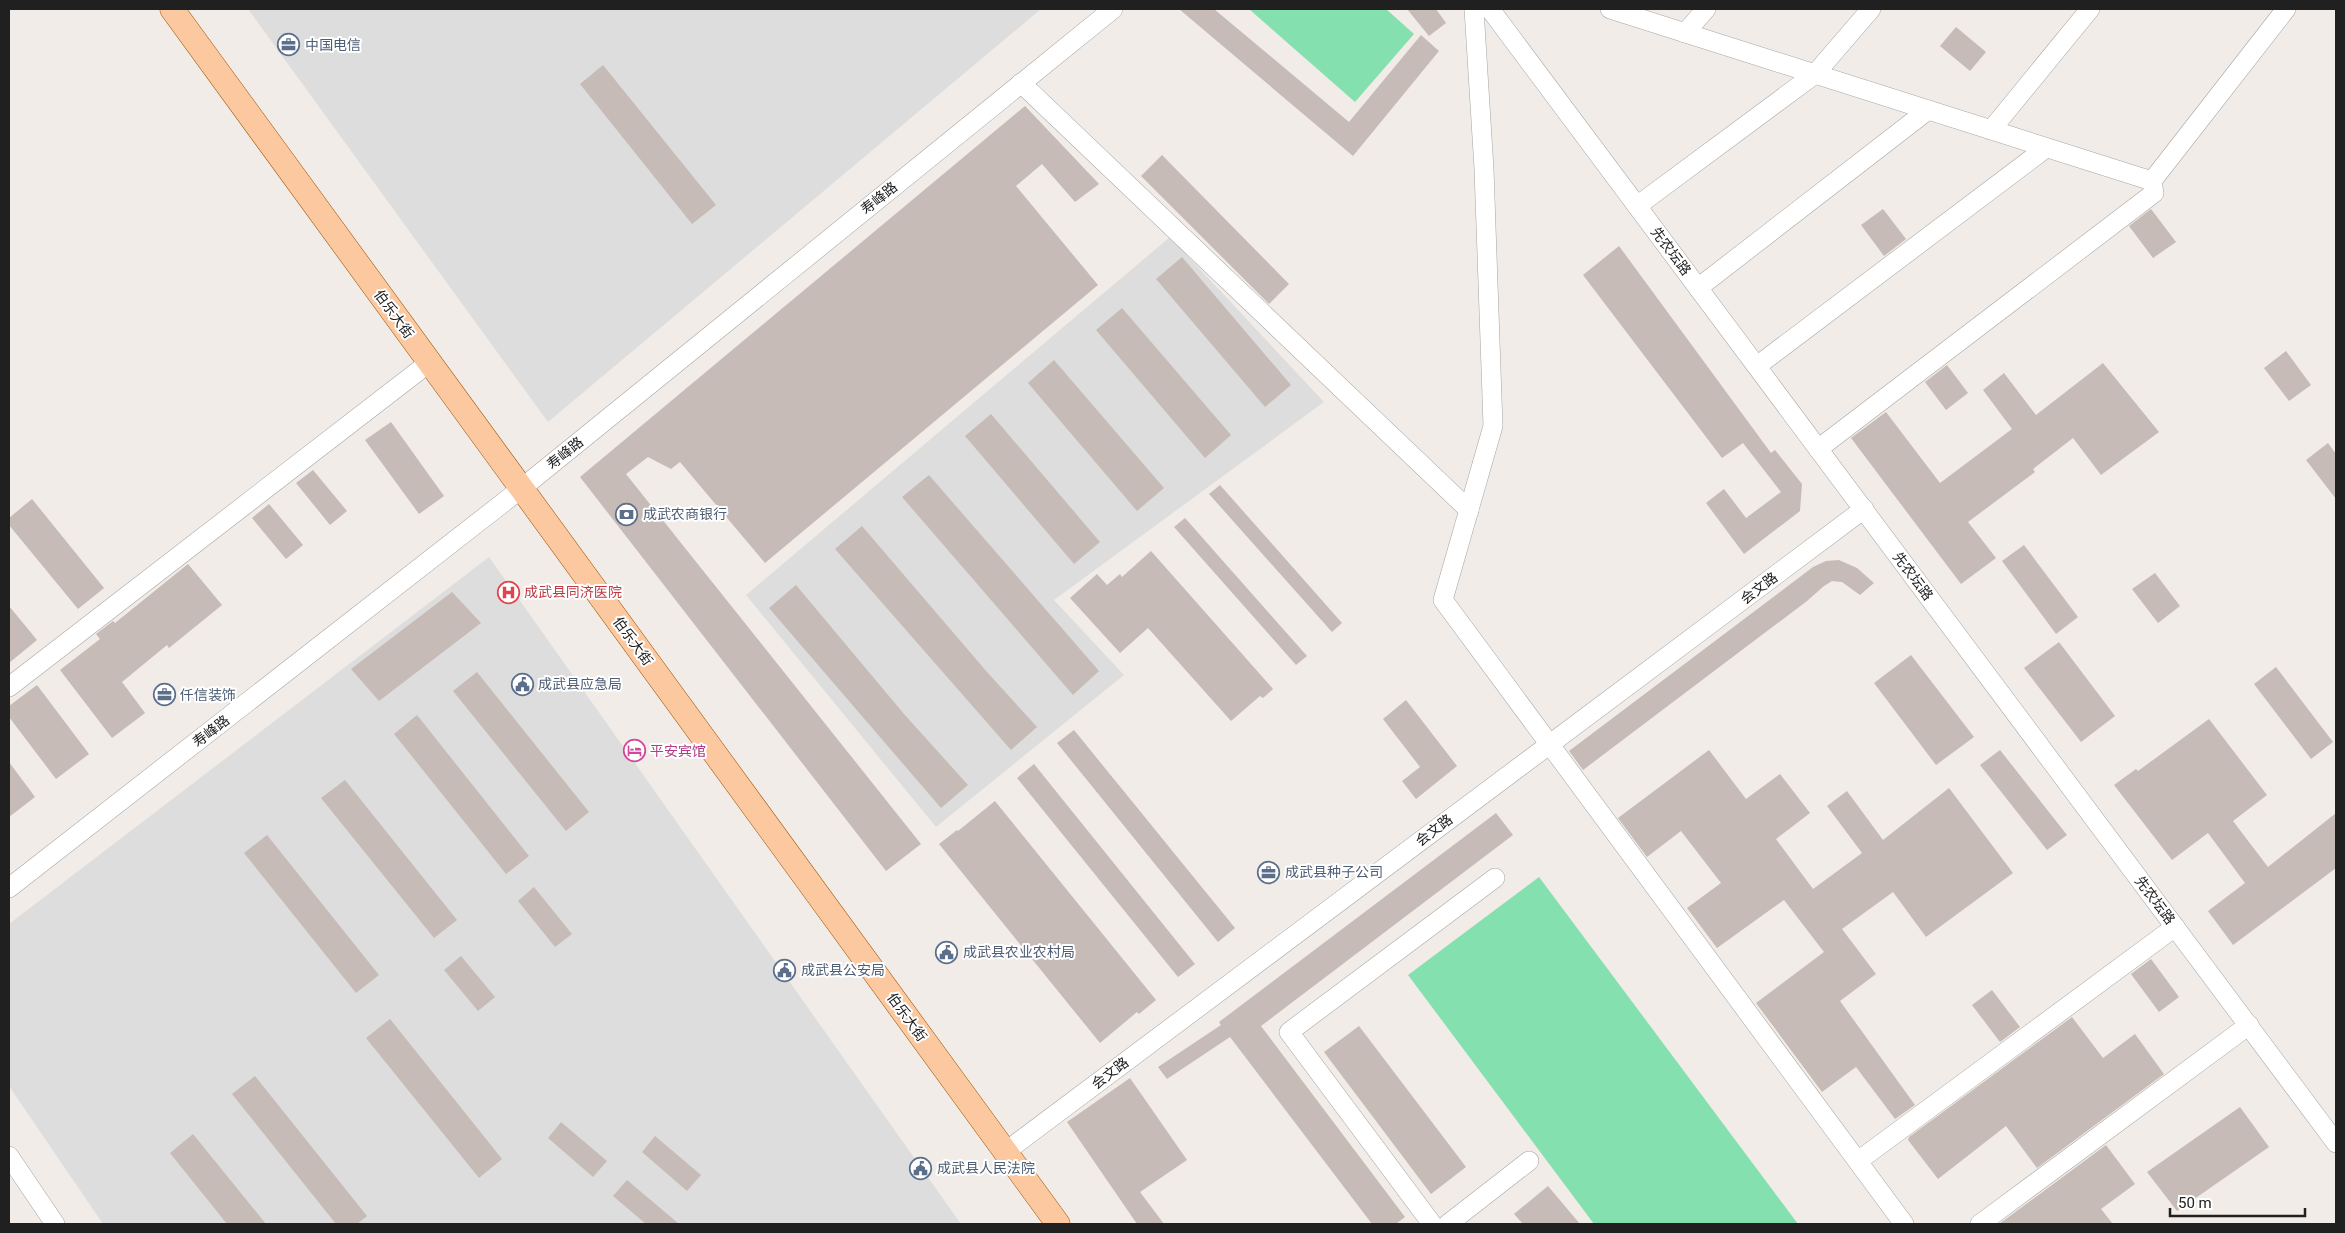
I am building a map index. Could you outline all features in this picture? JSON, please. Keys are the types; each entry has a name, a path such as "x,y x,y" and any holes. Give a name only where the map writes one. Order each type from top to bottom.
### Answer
{"main road":[{"name":"伯乐大街","path":"172,9 1058,1224"}],"street":[{"name":"寿峰路","path":"12,880 522,488 1113,9"},
{"path":"1474,9 1484,169 1493,426 1443,600 1904,1224"},
{"name":"先农坛路","path":"1490,9 2336,1142"},
{"path":"1610,9 2152,181"},
{"path":"1685,33 1706,9"},
{"path":"1637,206 1815,74 1871,9"},
{"path":"1991,130 2090,9"},
{"path":"1818,449 2154,193 2152,181 2286,9"},
{"path":"1021,83 1469,510"},
{"path":"1698,288 1928,110"},
{"path":"1757,366 2046,148"},
{"path":"9,687 430,362"},
{"name":"会文路","path":"1006,1152 1864,509"},
{"path":"1432,1224 1289,1032 1495,878"},
{"path":"1858,1161 2175,927"},
{"path":"1980,1224 2249,1025"},
{"path":"9,1156 55,1224"},
{"path":"1448,1224 1530,1161"}],"shaded area":[{"path":"248,9 1041,9 548,422"},
{"path":"1170,237 1324,402 1054,600 1124,675 936,827 746,595"},
{"path":"489,557 961,1224 103,1224 9,1086 9,924"}],"green space":[{"path":"1249,9 1386,9 1414,34 1355,102"},
{"path":"1539,877 1798,1224 1594,1224 1408,975"}],"building":[{"path":"1179,9 1214,9 1349,122 1421,35 1439,51 1353,156"},
{"path":"1407,9 1436,9 1446,23 1429,36"},
{"path":"1956,27 1986,52 1970,71 1940,46"},
{"path":"603,65 716,205 692,224 580,84"},
{"path":"1025,106 1099,184 1075,202 1042,164 1016,186 1098,285 765,563 680,462 671,469 648,457 626,474 921,844 886,871 580,477"},
{"path":"1162,155 1289,284 1269,304 1141,176"},
{"path":"1883,209 1906,239 1884,256 1861,225"},
{"path":"2151,209 2176,242 2153,258 2129,226"},
{"path":"1619,246 1771,453 1775,450 1802,484 1800,511 1744,554 1706,503 1724,489 1746,518 1781,492 1743,443 1722,458 1583,275"},
{"path":"1182,257 1291,385 1265,407 1156,279"},
{"path":"1122,308 1231,435 1205,458 1096,330"},
{"path":"2286,351 2311,385 2289,401 2264,368"},
{"path":"1054,360 1164,488 1137,511 1028,383"},
{"path":"2103,363 2159,432 2101,475 2073,438 2033,469 2035,472 1968,522 1996,558 1961,584 1851,438 1886,412 1940,483 2012,429 1983,390 2004,373 2036,415"},
{"path":"1947,365 1968,393 1946,410 1925,382"},
{"path":"991,414 1100,542 1074,564 965,436"},
{"path":"391,422 444,496 419,514 365,440"},
{"path":"2328,443 2336,454 2336,499 2306,460"},
{"path":"313,470 347,511 330,525 296,483"},
{"path":"929,475 1099,671 1073,695 902,497"},
{"path":"1220,485 1342,623 1332,632 1209,494"},
{"path":"32,499 104,588 78,609 9,525 9,518"},
{"path":"269,504 303,545 286,559 252,518"},
{"path":"1185,518 1307,656 1296,665 1174,527"},
{"path":"862,526 987,672 1037,727 1011,750 835,549"},
{"path":"2024,545 2078,617 2056,634 2002,561"},
{"path":"1151,551 1273,689 1263,698 1260,696 1231,721 1148,628 1120,653 1070,598 1097,574 1107,585 1120,574 1122,577"},
{"path":"1839,560 1857,568 1874,583 1860,595 1842,582 1832,581 1824,586 1807,601 1583,770 1569,751 1813,567 1826,561"},
{"path":"188,564 222,605 169,648 167,645 122,682 145,713 112,738 60,670 100,639 96,634 113,621 115,623"},
{"path":"2155,573 2180,606 2158,623 2132,589"},
{"path":"796,585 904,714 968,785 941,808 769,608"},
{"path":"452,592 481,623 379,701 351,669"},
{"path":"9,606 37,640 9,663"},
{"path":"2059,642 2115,716 2081,742 2024,668"},
{"path":"1911,655 1974,737 1936,765 1874,683"},
{"path":"2276,667 2333,742 2311,759 2254,684"},
{"path":"477,672 589,812 566,831 453,691"},
{"path":"37,685 89,754 56,779 9,717 9,706"},
{"path":"1406,700 1457,766 1416,799 1402,781 1420,767 1383,719"},
{"path":"417,715 529,856 506,874 394,734"},
{"path":"2209,719 2267,795 2233,821 2268,867 2336,813 2336,868 2233,945 2208,911 2245,883 2208,833 2172,860 2114,785 2136,769 2138,771"},
{"path":"1074,730 1235,928 1218,942 1057,743"},
{"path":"1709,750 1746,799 1780,774 1810,813 1776,839 1813,889 1862,853 1827,806 1847,791 1883,840 1949,788 2013,873 1926,937 1893,892 1842,929 1876,974 1840,1001 1915,1105 1895,1119 1856,1067 1822,1092 1756,1003 1824,952 1784,900 1717,948 1687,908 1721,883 1681,831 1647,857 1618,818"},
{"path":"2000,750 2067,835 2047,850 1980,765"},
{"path":"9,762 35,797 9,817"},
{"path":"1034,764 1195,964 1178,977 1017,778"},
{"path":"345,780 457,920 434,938 321,798"},
{"path":"995,801 1156,1000 1139,1014 1137,1012 1100,1043 939,844"},
{"path":"1496,813 1513,835 1261,1026 1405,1217 1396,1224 1372,1224 1230,1037 1167,1079 1158,1067 1221,1025 1219,1022"},
{"path":"267,835 379,975 356,993 244,853"},
{"path":"534,887 572,934 555,947 518,901"},
{"path":"461,956 495,997 478,1011 444,970"},
{"path":"2151,959 2179,997 2159,1012 2131,974"},
{"path":"1992,990 2020,1027 2000,1042 1972,1005"},
{"path":"2072,1017 2103,1058 2135,1034 2164,1074 2037,1168 2006,1126 1938,1179 1908,1140 1909,1137"},
{"path":"390,1019 502,1159 479,1178 366,1038"},
{"path":"1359,1026 1466,1167 1431,1194 1324,1052"},
{"path":"255,1076 367,1216 357,1224 336,1224 232,1094"},
{"path":"1130,1078 1187,1160 1140,1192 1164,1224 1137,1224 1067,1122"},
{"path":"2240,1107 2269,1147 2177,1211 2147,1172"},
{"path":"561,1122 607,1161 593,1177 548,1138"},
{"path":"193,1134 266,1224 227,1224 170,1153"},
{"path":"655,1136 701,1175 687,1191 642,1152"},
{"path":"2106,1145 2135,1184 2101,1209 2113,1224 1999,1224"},
{"path":"627,1180 679,1224 646,1224 613,1196"},
{"path":"1548,1186 1580,1224 1523,1224 1514,1214"}],"place":[{"name":"中国电信","path":"289,45"},
{"name":"成武农商银行","path":"627,514"},
{"name":"成武县同济医院","path":"508,592"},
{"name":"成武县应急局","path":"522,684"},
{"name":"仟信装饰","path":"164,695"},
{"name":"平安宾馆","path":"634,751"},
{"name":"成武县种子公司","path":"1269,872"},
{"name":"成武县农业农村局","path":"947,952"},
{"name":"成武县公安局","path":"785,970"},
{"name":"成武县人民法院","path":"921,1168"}]}
